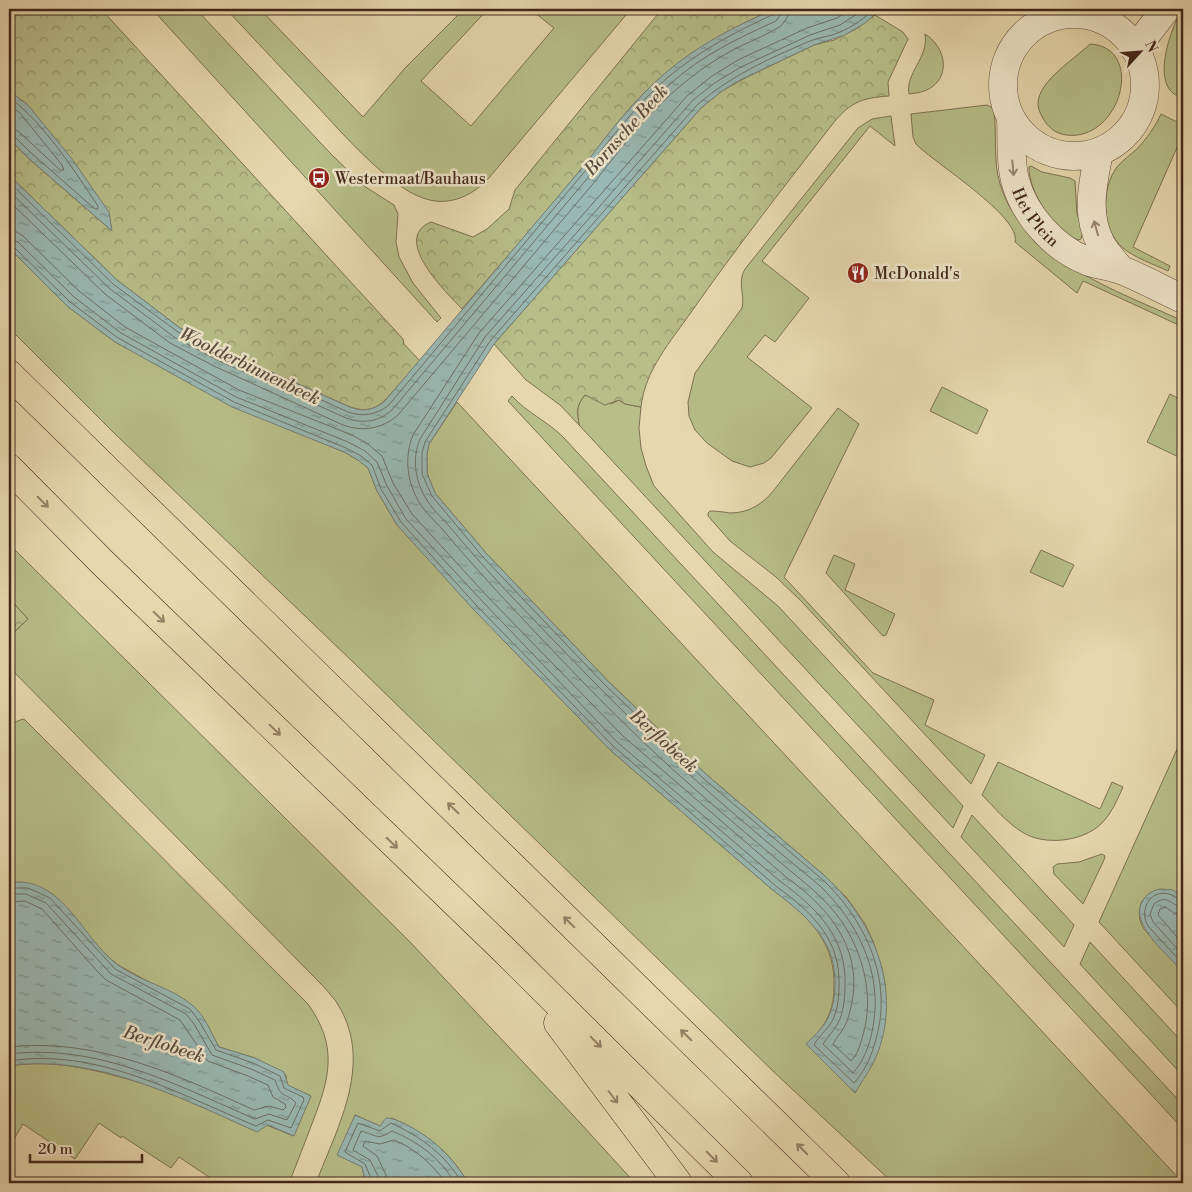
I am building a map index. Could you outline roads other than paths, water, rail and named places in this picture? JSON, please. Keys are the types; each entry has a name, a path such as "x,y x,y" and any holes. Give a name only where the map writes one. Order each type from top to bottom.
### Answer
{"highway":[{"path":"9,374 836,1183"},
{"path":"9,468 110,570 500,946 739,1183"},
{"path":"500,946 678,1183"}],"street":[{"path":"1136,49 1166,9"},
{"path":"1078,11 1107,22 1126,35 1136,49 1146,78 1145,99 1141,112 1128,133 1110,148 1076,157 1042,149 1022,135 1012,119 1004,96 1003,80 1013,47 1020,38 1039,22 1078,11"},
{"name":"Het Plein","path":"1012,119 1013,170 1015,180 1023,200 1047,234 1067,250 1087,261 1120,269 1183,299"},
{"name":"Het Plein","path":"1099,152 1091,194 1092,212 1101,244 1120,269"}],"water":[{"path":"775,9 881,9 865,23 845,35 814,45 738,81 701,108 494,344 429,444 427,473 435,493 486,553 609,682 707,775 826,877 858,915 880,960 885,983 886,1008 884,1032 876,1057 855,1093 806,1044 821,1029 828,1018 835,992 833,963 827,946 817,930 797,909 610,750 473,609 397,525 377,491 368,468 344,452 232,407 115,342 67,306 9,248 9,175 117,280 180,328 222,350 350,407 364,410 376,407 384,402 583,167 621,119 652,85 702,46 745,22"},
{"path":"9,91 28,105 72,159 109,212 112,231 26,156 9,138"},
{"name":"Berflobeek","path":"14,882 32,884 47,890 60,900 94,941 118,965 136,976 184,999 197,1009 219,1047 255,1058 284,1072 288,1085 311,1096 294,1136 268,1125 257,1132 168,1093 105,1072 73,1066 41,1064 9,1066 9,884"},
{"path":"1161,889 1173,890 1183,898 1183,972 1160,949 1141,920 1139,911 1142,902 1150,893"},
{"path":"355,1115 380,1126 386,1118 389,1118 415,1129 449,1156 468,1183 372,1183 365,1180 362,1167 337,1155"}],"place":[{"name":"Westermaat/Bauhaus","path":"319,178"},
{"name":"McDonald's","path":"858,273"}],"water label":[{"name":"Bornsche Beek","path":"626,130"},
{"name":"Woolderbinnenbeek","path":"250,366"}]}
